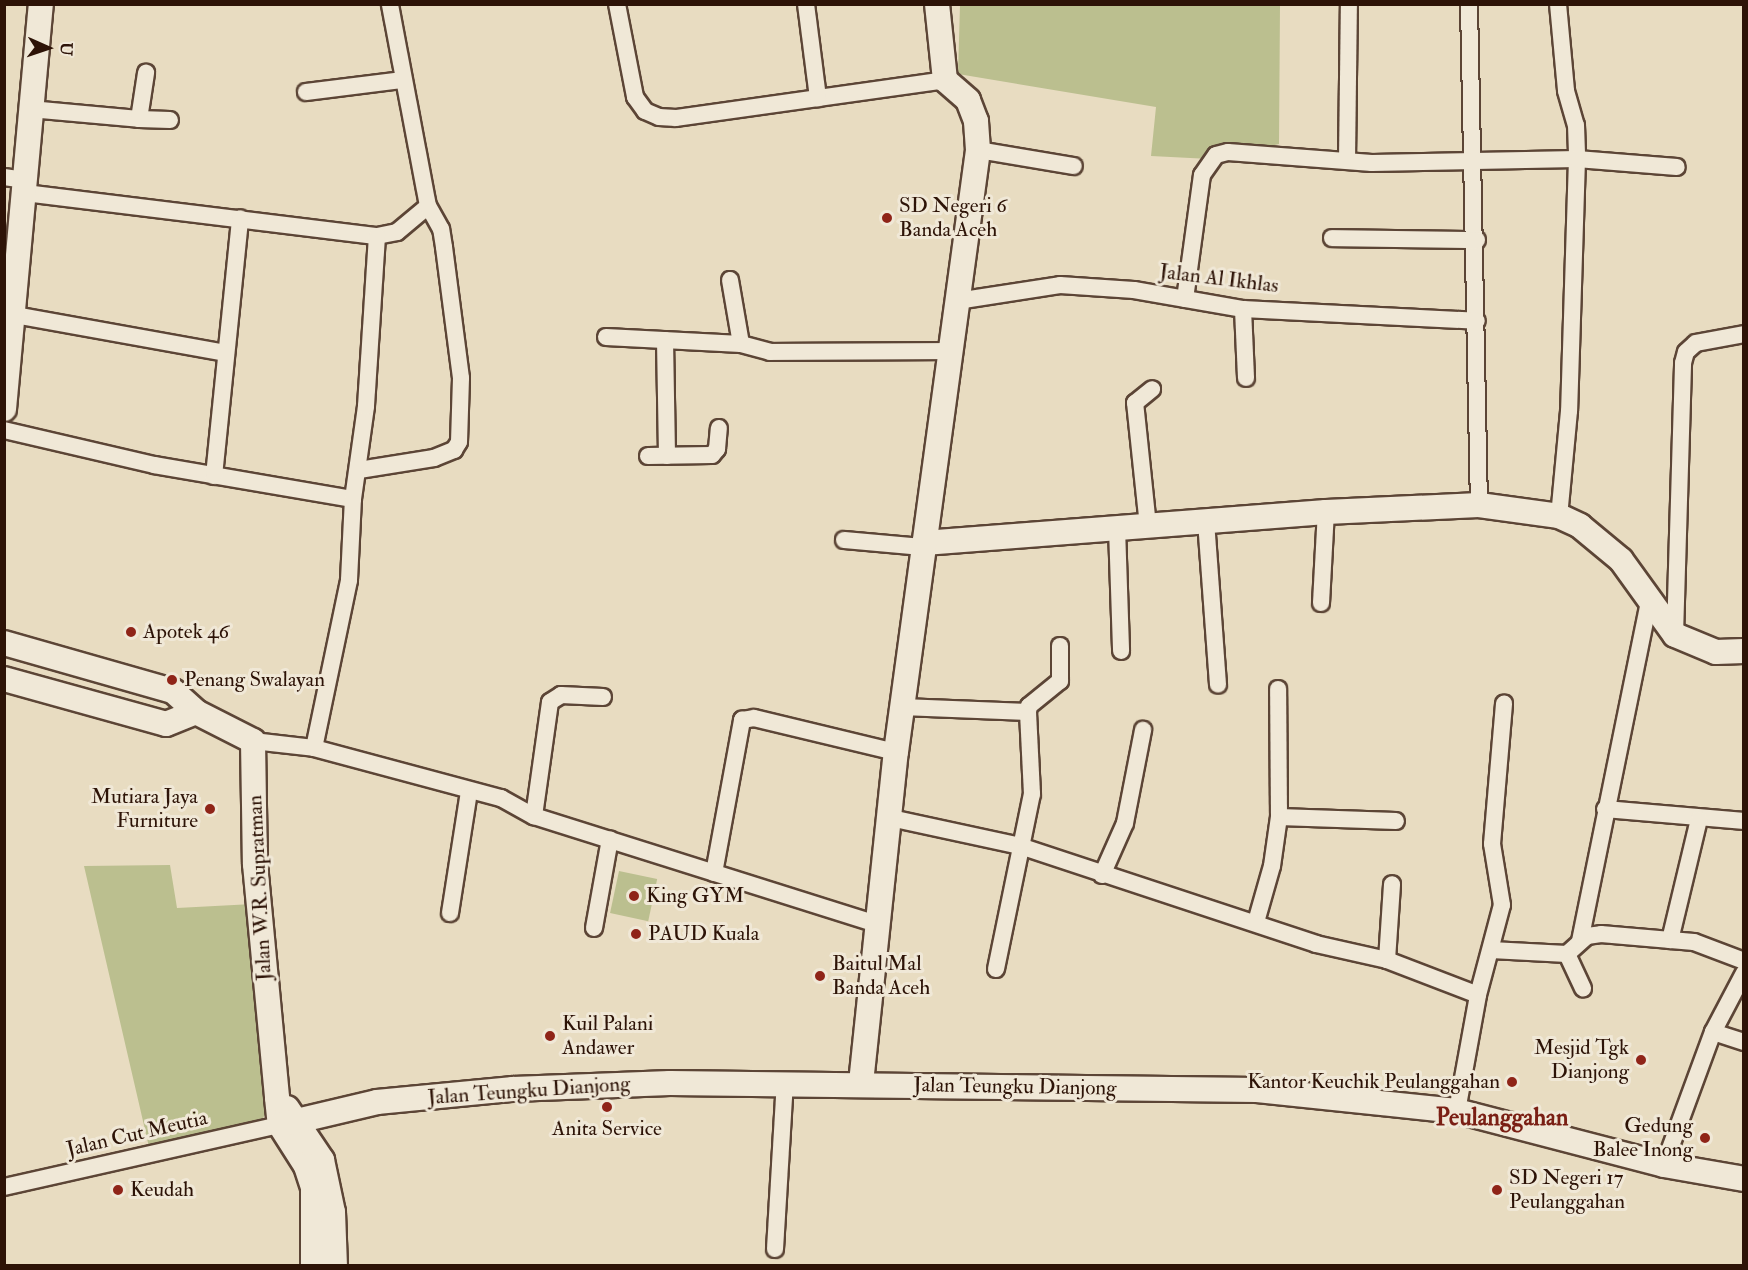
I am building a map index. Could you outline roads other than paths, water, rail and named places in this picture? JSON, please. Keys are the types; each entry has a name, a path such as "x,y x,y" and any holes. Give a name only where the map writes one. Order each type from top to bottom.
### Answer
{"street":[{"path":"4,409 11,329 13,230 30,110 41,4"},
{"path":"359,470 434,458 454,450 459,442 461,378 444,247 441,229 428,206 390,4"},
{"path":"617,4 635,97 645,111 676,118 945,80"},
{"path":"806,4 818,98"},
{"path":"861,1083 877,924 891,818 896,752 978,150 976,121 968,100 945,80 937,4"},
{"path":"1347,160 1349,4"},
{"path":"1469,4 1477,240 1479,506"},
{"path":"1558,4 1566,91 1576,125 1577,159 1569,411 1559,516"},
{"path":"139,118 146,73"},
{"path":"306,92 403,81"},
{"path":"30,110 170,120"},
{"path":"978,150 1074,166"},
{"path":"1185,299 1202,176 1216,154 1228,152 1347,160 1577,159 1677,167"},
{"path":"18,184 240,218 377,236 397,232 428,206"},
{"path":"214,476 240,218"},
{"path":"314,748 348,580 353,499 359,470 377,236"},
{"path":"1332,238 1477,240"},
{"path":"730,280 741,344"},
{"name":"Jalan Al Ikhlas","path":"957,302 1060,285 1134,290 1243,309 1477,321"},
{"path":"1243,309 1246,378"},
{"path":"11,329 226,352"},
{"path":"1675,635 1683,363 1696,343 1743,334"},
{"path":"606,337 741,344 770,352 949,351"},
{"path":"665,340 668,456"},
{"path":"1148,526 1135,403 1152,390"},
{"path":"648,456 712,455 717,449 719,428"},
{"path":"4,430 214,476 353,499"},
{"path":"844,540 923,545 1326,512 1479,506 1559,516 1580,526 1621,560 1649,603 1675,635 1716,652 1743,651"},
{"path":"1321,603 1326,512"},
{"path":"1206,521 1218,685"},
{"path":"1117,528 1121,651"},
{"path":"1580,941 1605,809 1649,603"},
{"path":"4,643 172,691 196,712 253,741 314,748 469,792 501,798 534,816 877,924"},
{"path":"996,969 1032,794 1029,706 1060,681 1060,646"},
{"path":"4,679 166,724 196,712"},
{"path":"1256,922 1272,866 1279,817 1278,689"},
{"path":"534,816 550,702 561,695 603,697"},
{"path":"1457,1111 1478,995 1502,904 1492,844 1504,704"},
{"path":"902,707 1028,712"},
{"path":"714,873 742,720 754,718 896,752"},
{"path":"1102,875 1125,823 1143,730"},
{"name":"Jalan W.R. Supratman","path":"253,741 255,864 277,1098 306,1166 324,1257"},
{"path":"450,913 469,792"},
{"path":"1605,809 1699,819 1743,821"},
{"path":"1279,817 1396,821"},
{"path":"891,818 1020,846 1102,875 1256,922 1316,944 1387,960 1478,995"},
{"path":"1670,940 1699,819"},
{"path":"594,928 610,839"},
{"path":"1387,960 1392,884"},
{"path":"1491,950 1567,954 1580,941 1601,934 1712,946 1743,961"},
{"path":"1567,954 1583,989"},
{"path":"1664,1165 1713,1032 1743,973"},
{"path":"1713,1032 1743,1042"},
{"path":"775,1249 785,1083"},
{"name":"Jalan Teungku Dianjong","path":"289,1122 377,1102 513,1089 861,1083 1257,1090 1457,1111 1664,1165 1743,1179"},
{"name":"Jalan W.R. Supratman","path":"289,1122 322,1160 324,1257"},
{"name":"Jalan Cut Meutia","path":"4,1187 289,1122"}],"place":[{"name":"SD Negeri 6 Banda Aceh","path":"887,218"},
{"name":"Apotek 46","path":"131,632"},
{"name":"Penang Swalayan","path":"172,680"},
{"name":"Mutiara Jaya Furniture","path":"210,809"},
{"name":"King GYM","path":"634,896"},
{"name":"PAUD Kuala","path":"636,934"},
{"name":"Baitul Mal Banda Aceh","path":"820,976"},
{"name":"Kuil Palani Andawer","path":"550,1036"},
{"name":"Mesjid Tgk Dianjong","path":"1641,1060"},
{"name":"Kantor Keuchik Peulanggahan","path":"1512,1082"},
{"name":"Anita Service","path":"607,1107"},
{"name":"Gedung Balee Inong","path":"1705,1138"},
{"name":"Keudah","path":"118,1190"},
{"name":"SD Negeri 17 Peulanggahan","path":"1497,1190"}],"district":[{"name":"Peulanggahan","path":"1502,1118"}]}
